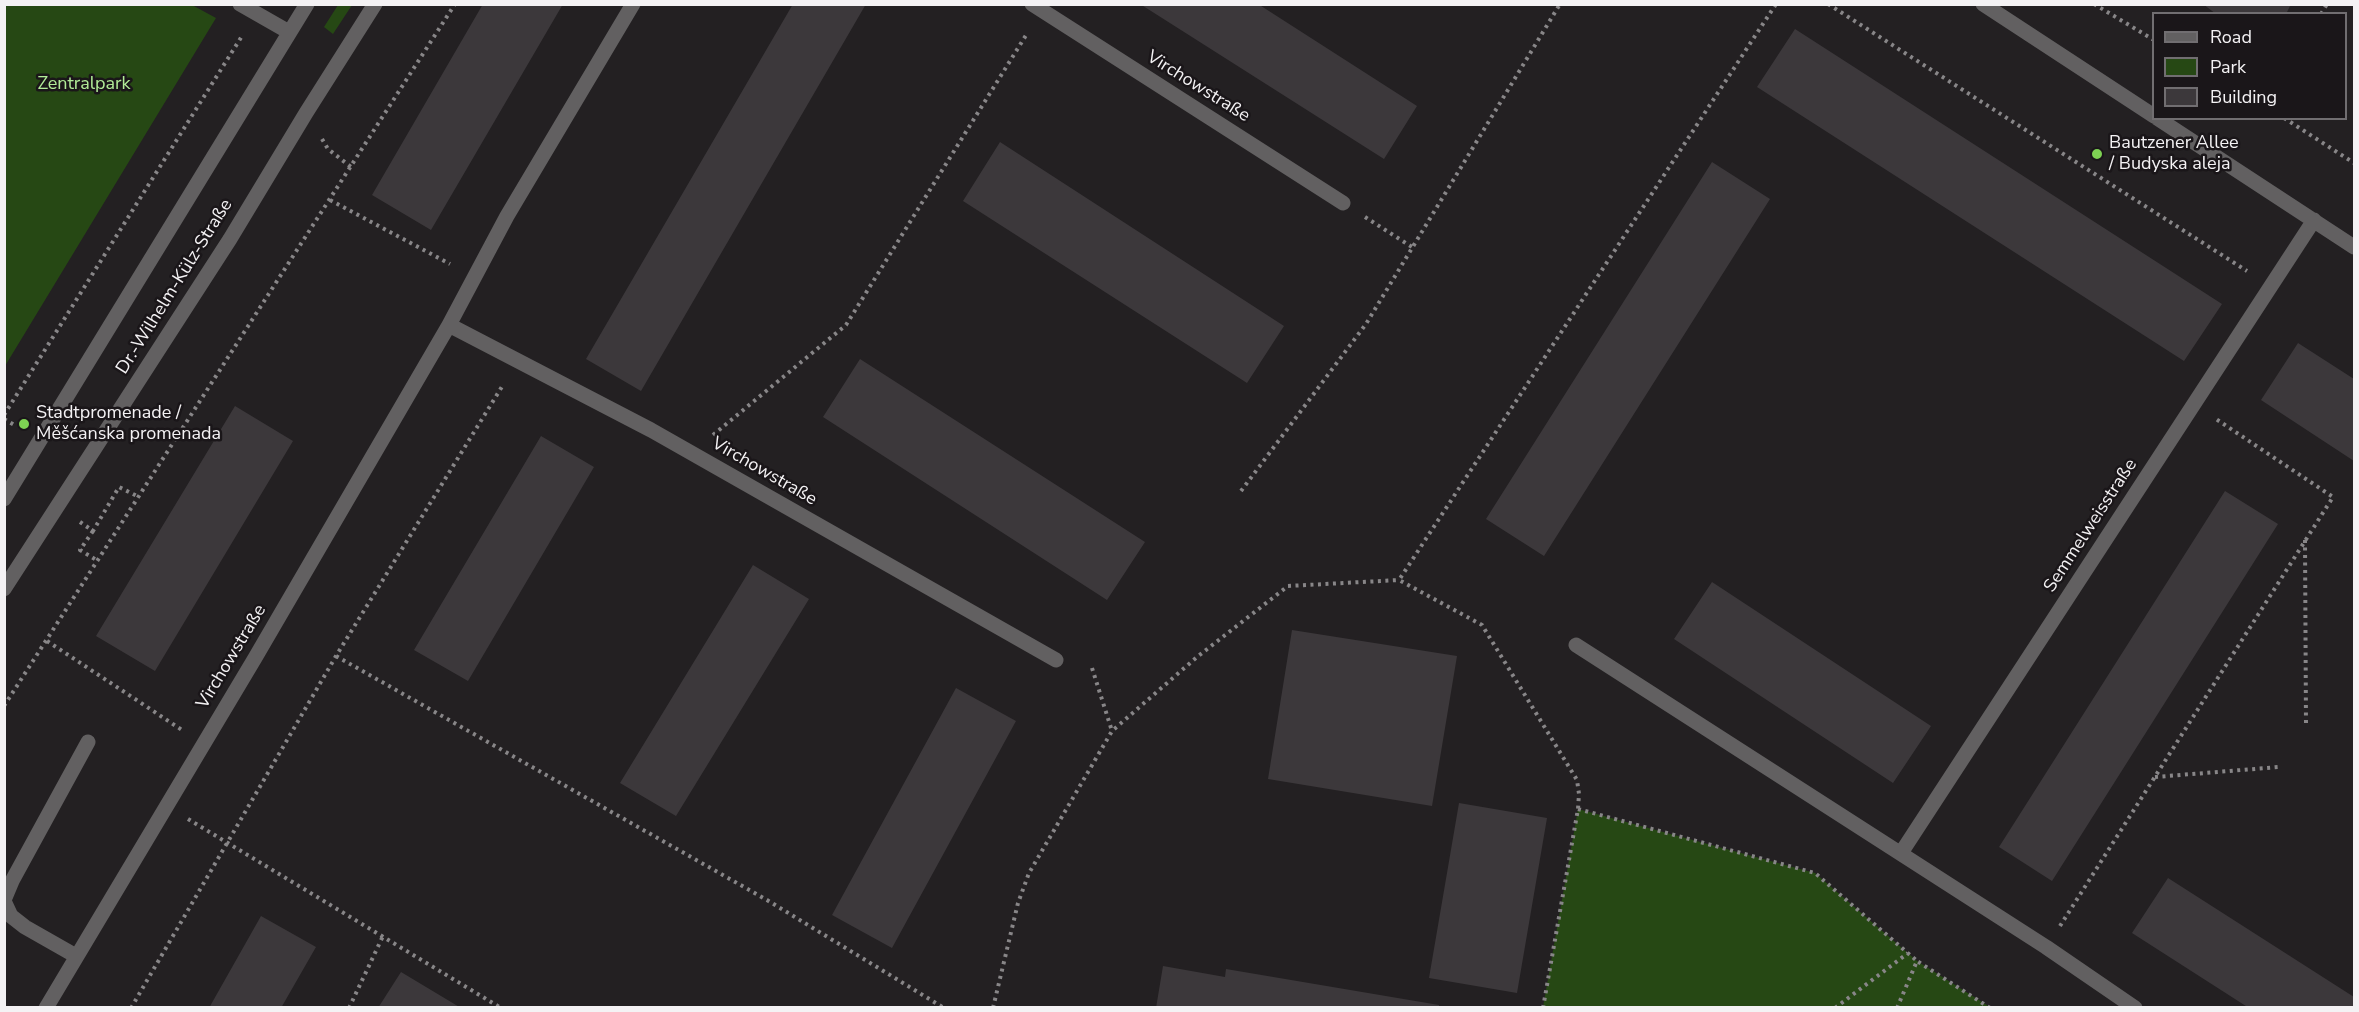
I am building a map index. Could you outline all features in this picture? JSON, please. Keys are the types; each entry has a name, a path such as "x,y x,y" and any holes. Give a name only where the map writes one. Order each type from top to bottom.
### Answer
{"street":[{"path":"240,4 289,32"},
{"name":"Dr.-Wilhelm-Külz-Straße","path":"4,499 307,4"},
{"name":"Dr.-Wilhelm-Külz-Straße","path":"4,589 224,249 375,4"},
{"name":"Virchowstraße","path":"46,1008 449,325 507,216 633,4"},
{"path":"1983,4 2152,115"},
{"name":"Virchowstraße","path":"1036,8 1343,203"},
{"path":"2160,120 2355,247"},
{"name":"Semmelweisstraße","path":"1901,853 2314,220"},
{"name":"Virchowstraße","path":"449,325 692,453 1056,660"},
{"path":"1576,645 2046,947 2135,1008"},
{"path":"76,956 25,927 11,916 4,901 12,880 88,741"}],"path":[{"path":"4,706 455,4"},
{"path":"1241,491 1366,324 1560,4"},
{"path":"1399,580 1776,4"},
{"path":"1828,4 2271,286"},
{"path":"2094,4 2152,39"},
{"path":"692,453 846,325 1036,8"},
{"path":"4,415 256,13"},
{"path":"2287,120 2355,163"},
{"path":"330,200 474,278"},
{"path":"1343,203 1412,247"},
{"path":"132,1008 226,842 336,656 518,361"},
{"path":"2046,947 2333,497 2194,404"},
{"path":"93,531 80,550 98,561"},
{"path":"2305,540 2306,727"},
{"path":"993,1008 1018,903 1029,873 1112,730 1197,657 1288,585 1399,580 1482,625 1577,780 1578,809 1543,1008"},
{"path":"47,641 203,744"},
{"path":"336,656 768,900 944,1008"},
{"path":"1092,668 1112,730"},
{"path":"2154,778 2279,767"},
{"path":"167,806 501,1008"},
{"path":"1578,809 1815,873 1917,961 1990,1008"},
{"path":"349,1008 383,936"},
{"path":"1835,1008 1908,953"},
{"path":"1897,1008 1917,961"}],"green space":[{"name":"Zentralpark","path":"5,4 192,5 216,18 5,366"},
{"path":"338,5 352,5 333,34 324,27"},
{"path":"1578,809 1815,873 1917,961 1990,1007 1543,1007"}],"building":[{"path":"483,4 563,4 431,230 372,195"},
{"path":"793,4 866,4 641,391 586,359"},
{"path":"1140,4 1258,4 1417,106 1384,159"},
{"path":"2203,4 2291,4 2287,12 2213,12"},
{"path":"1795,29 2222,304 2184,361 1757,87"},
{"path":"1000,142 1284,326 1247,383 963,201"},
{"path":"1712,162 1770,199 1544,556 1486,519"},
{"path":"2298,343 2354,379 2354,461 2261,400"},
{"path":"860,359 1145,542 1107,600 823,417"},
{"path":"235,406 293,441 155,671 96,636"},
{"path":"541,436 594,467 468,681 414,650"},
{"path":"2225,491 2278,524 2052,881 1999,847"},
{"path":"753,565 809,599 676,816 620,783"},
{"path":"1712,582 1931,726 1893,783 1674,639"},
{"path":"1292,630 1457,656 1432,806 1268,779"},
{"path":"956,688 1016,721 892,948 832,915"},
{"path":"1459,803 1547,818 1517,993 1429,978"},
{"path":"2168,878 2354,997 2354,1008 2249,1008 2132,933"},
{"path":"261,916 316,947 281,1008 209,1008"},
{"path":"1163,966 1225,977 1226,969 1439,1005 1439,1008 1156,1008"},
{"path":"401,972 461,1008 378,1008"}],"place":[{"name":"Bautzener Allee / Budyska aleja","path":"2097,154"},
{"name":"Stadtpromenade / Měšćanska promenada","path":"24,424"}]}
